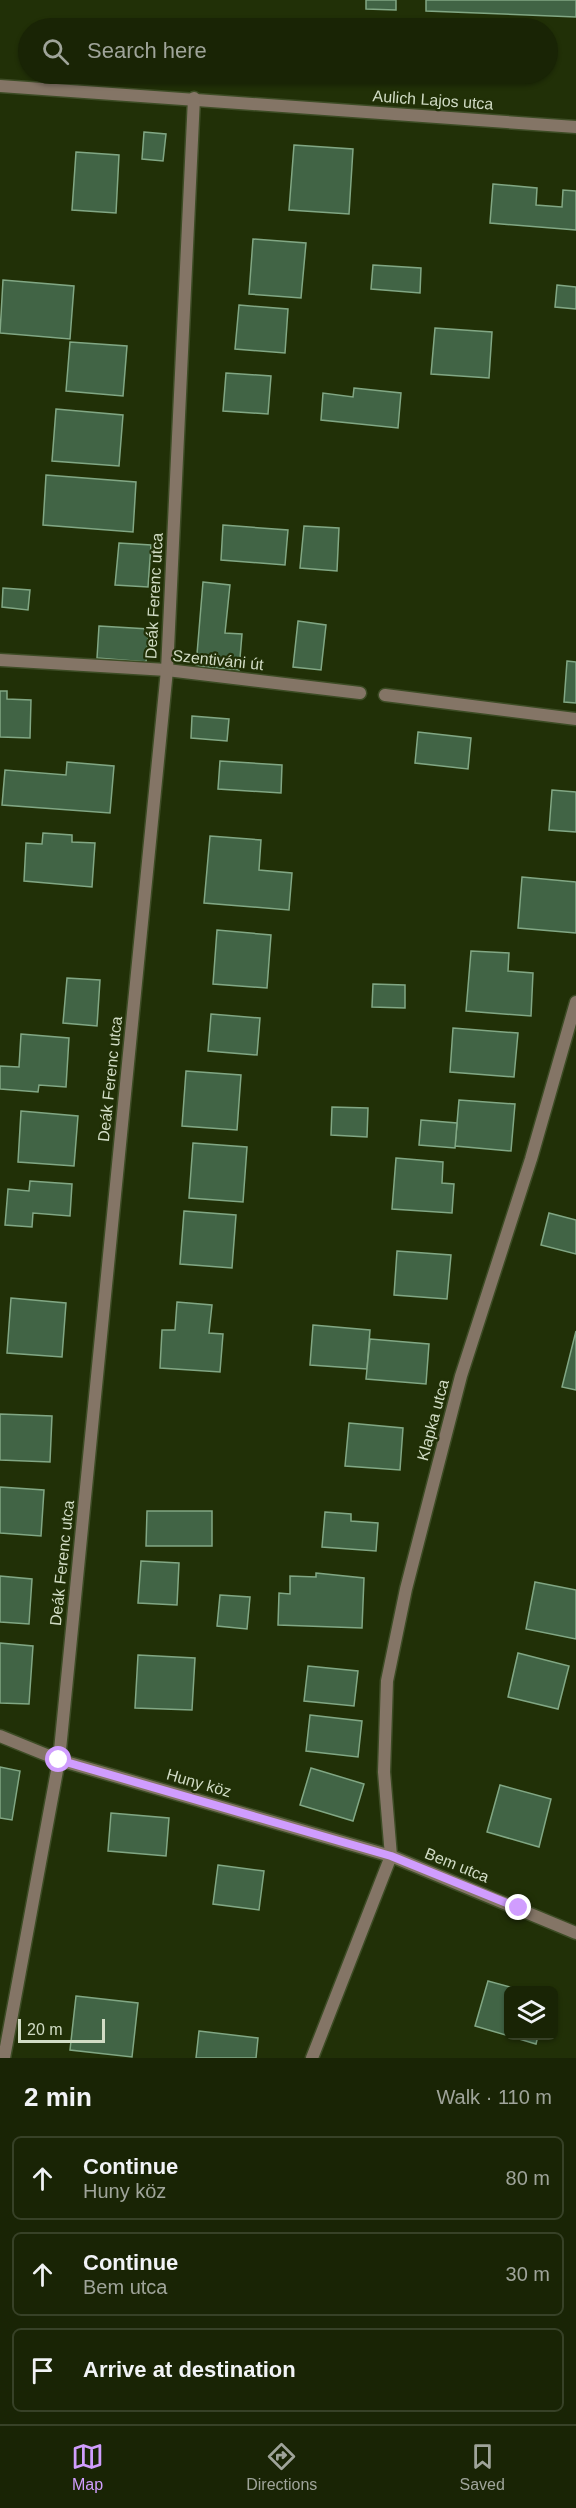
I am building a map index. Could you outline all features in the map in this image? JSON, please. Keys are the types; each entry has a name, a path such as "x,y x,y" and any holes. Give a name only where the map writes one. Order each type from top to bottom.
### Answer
{"street":[{"name":"Aulich Lajos utca","path":"0,86 576,127"},
{"name":"Deák Ferenc utca","path":"4,2058 59,1760 168,670 194,99"},
{"name":"Szentiváni út","path":"0,660 168,670 360,693"},
{"path":"385,695 576,719"},
{"name":"Klapka utca","path":"391,1856 384,1772 387,1681 406,1589 461,1376 531,1159 576,1002"},
{"name":"Huny köz","path":"0,1736 59,1760 391,1856"},
{"path":"312,2058 391,1856"},
{"name":"Bem utca","path":"391,1856 576,1933"}],"building":[{"path":"366,0 396,0 396,10 366,9"},
{"path":"426,0 576,0 576,17 426,11"},
{"path":"144,132 166,134 163,161 142,159"},
{"path":"294,145 353,149 349,214 289,210"},
{"path":"76,152 119,155 116,213 72,210"},
{"path":"493,184 537,188 536,205 562,207 563,190 576,191 576,230 490,223"},
{"path":"253,239 306,243 301,298 249,294"},
{"path":"373,265 421,268 420,293 371,289"},
{"path":"3,280 74,286 70,339 0,333"},
{"path":"557,285 576,287 576,309 555,307"},
{"path":"239,305 288,309 285,353 235,349"},
{"path":"435,328 492,332 489,378 431,374"},
{"path":"70,342 127,346 123,396 66,391"},
{"path":"226,373 271,376 268,414 223,411"},
{"path":"354,388 401,393 398,428 321,420 323,393 353,397"},
{"path":"56,409 123,415 119,466 52,461"},
{"path":"46,475 136,482 133,532 43,525"},
{"path":"223,525 288,530 285,565 221,560"},
{"path":"304,526 339,528 337,571 300,568"},
{"path":"119,543 151,545 148,587 115,585"},
{"path":"203,582 230,585 225,633 242,634 239,670 196,666"},
{"path":"3,588 30,590 28,610 2,607"},
{"path":"298,621 326,625 321,670 293,667"},
{"path":"99,626 149,629 146,662 97,658"},
{"path":"567,661 576,662 576,703 564,702"},
{"path":"0,691 7,691 7,699 31,700 30,738 0,737"},
{"path":"192,716 229,719 227,741 191,738"},
{"path":"418,732 471,738 468,769 415,763"},
{"path":"220,761 282,765 281,793 218,789"},
{"path":"67,762 114,766 110,813 2,805 5,770 66,775"},
{"path":"552,790 576,792 576,832 549,830"},
{"path":"43,833 72,835 72,842 95,843 92,887 24,881 26,843 42,844"},
{"path":"210,836 261,840 259,870 292,873 289,910 204,903"},
{"path":"522,877 576,882 576,933 518,928"},
{"path":"217,930 271,935 267,988 213,984"},
{"path":"471,951 509,953 508,971 533,973 531,1016 466,1011"},
{"path":"67,978 100,980 97,1026 63,1023"},
{"path":"373,984 405,985 405,1008 372,1007"},
{"path":"211,1014 260,1018 257,1055 208,1051"},
{"path":"453,1028 518,1033 514,1077 450,1072"},
{"path":"21,1034 69,1038 66,1087 39,1085 38,1092 0,1089 0,1066 19,1067"},
{"path":"186,1071 241,1075 237,1130 182,1126"},
{"path":"459,1100 515,1104 511,1151 455,1146"},
{"path":"332,1107 368,1108 367,1137 331,1135"},
{"path":"21,1111 78,1116 74,1166 18,1162"},
{"path":"421,1120 457,1123 455,1148 419,1145"},
{"path":"193,1143 247,1147 243,1202 189,1198"},
{"path":"396,1158 443,1162 442,1183 454,1184 452,1213 392,1209"},
{"path":"30,1181 72,1184 70,1216 33,1213 32,1227 5,1225 8,1189 29,1191"},
{"path":"184,1211 236,1215 232,1268 180,1264"},
{"path":"549,1213 576,1220 576,1254 541,1245"},
{"path":"397,1251 451,1255 447,1299 394,1295"},
{"path":"11,1298 66,1303 62,1357 7,1353"},
{"path":"177,1302 212,1305 209,1333 223,1334 220,1372 160,1368 162,1330 175,1330"},
{"path":"313,1325 370,1330 367,1369 310,1365"},
{"path":"576,1331 576,1390 562,1387"},
{"path":"370,1339 429,1344 426,1384 366,1379"},
{"path":"0,1414 52,1416 50,1462 0,1460"},
{"path":"349,1423 403,1428 400,1470 345,1466"},
{"path":"0,1487 44,1490 41,1536 0,1533"},
{"path":"147,1511 212,1511 212,1546 146,1546"},
{"path":"325,1512 351,1514 351,1521 378,1523 376,1551 322,1547"},
{"path":"141,1561 179,1563 177,1605 138,1603"},
{"path":"316,1573 364,1578 362,1628 278,1625 279,1593 290,1594 290,1576 316,1577"},
{"path":"0,1576 32,1579 29,1624 0,1622"},
{"path":"535,1582 576,1590 576,1639 526,1629"},
{"path":"220,1595 250,1597 247,1629 217,1626"},
{"path":"0,1643 33,1646 29,1704 0,1703"},
{"path":"518,1653 569,1666 558,1709 508,1697"},
{"path":"138,1655 195,1658 192,1710 135,1708"},
{"path":"308,1666 358,1671 354,1706 304,1701"},
{"path":"310,1715 362,1721 358,1757 306,1751"},
{"path":"0,1767 20,1771 12,1820 0,1818"},
{"path":"311,1768 364,1784 353,1821 300,1805"},
{"path":"500,1785 551,1799 539,1847 487,1832"},
{"path":"111,1813 169,1818 166,1856 108,1851"},
{"path":"218,1865 264,1871 259,1910 213,1904"},
{"path":"488,1981 506,1986 504,1986 504,2035 475,2026"},
{"path":"76,1996 138,2003 132,2057 70,2050"},
{"path":"199,2031 258,2038 256,2058 196,2058"},
{"path":"522,2040 537,2040 536,2044"}],"route":[{"path":"59,1760 391,1856 519,1908"}]}
